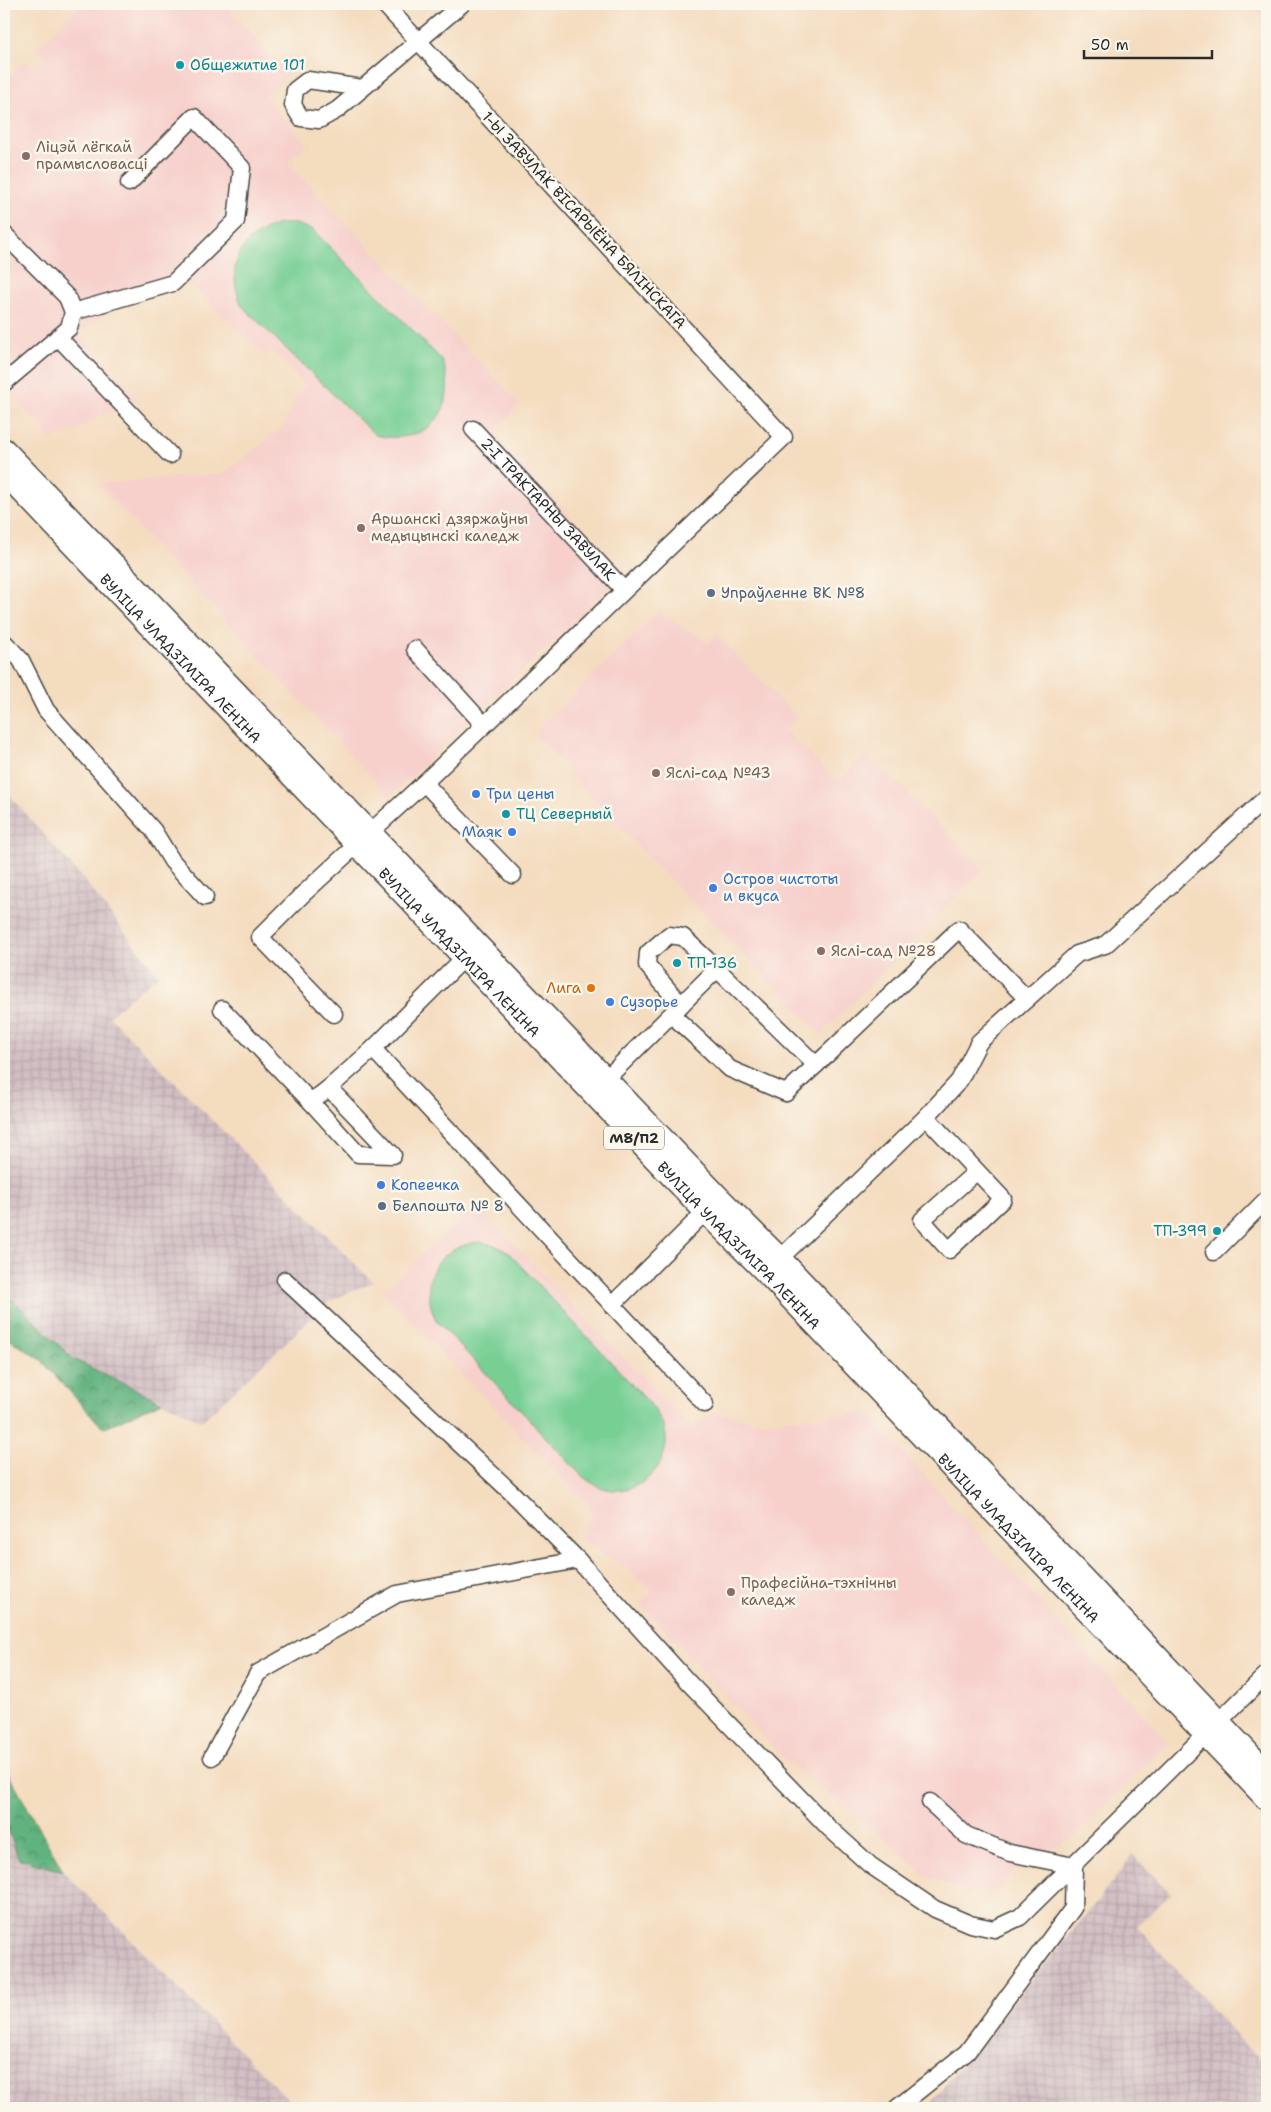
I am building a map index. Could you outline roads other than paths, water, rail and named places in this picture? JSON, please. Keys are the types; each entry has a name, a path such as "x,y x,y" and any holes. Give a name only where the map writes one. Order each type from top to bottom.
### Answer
{"main road":[{"name":"ВУЛІЦА УЛАДЗІМІРА ЛЕНІНА","path":"4,448 364,839 464,958 772,1265 1212,1728 1267,1800"},
{"name":"ВУЛІЦА УЛАДЗІМІРА ЛЕНІНА","path":"4,473 364,839 606,1079 712,1205"},
{"name":"ВУЛІЦА УЛАДЗІМІРА ЛЕНІНА","path":"1212,1728 1267,1772"}],"street":[{"name":"1-Ы ЗАВУЛАК ВІСАРЫЁНА БЯЛІНСКАГА","path":"384,4 784,436 624,590"},
{"path":"362,88 462,4"},
{"path":"73,312 173,283 236,221 242,168 194,117 129,183"},
{"path":"4,234 67,297 73,312 69,328 4,383"},
{"path":"58,337 170,454"},
{"name":"2-І ТРАКТАРНЫ ЗАВУЛАК","path":"473,429 624,590"},
{"path":"334,1014 260,937 302,895 424,783 624,590"},
{"path":"4,642 21,660 46,710 153,830 172,861 205,897"},
{"path":"415,649 484,725"},
{"path":"424,783 513,875"},
{"path":"772,1265 926,1117 959,1081 979,1042 1077,954 1106,945 1267,798"},
{"path":"816,1065 683,937 669,935 648,953 647,965 676,1010 730,1068 786,1093 816,1065 959,929 1027,999"},
{"path":"311,1102 330,1088 373,1049 464,958"},
{"path":"606,1079 717,969"},
{"path":"222,1009 358,1154 393,1155 330,1088"},
{"path":"373,1049 705,1404"},
{"path":"926,1117 1002,1199 949,1250 922,1220 976,1172"},
{"path":"1214,1252 1267,1199"},
{"path":"612,1305 712,1205"},
{"path":"285,1280 513,1494 578,1560 688,1682 828,1827 870,1865 935,1910 970,1924 994,1929 1020,1917 1074,1866 1267,1674"},
{"path":"212,1757 258,1673 397,1594 578,1560"},
{"path":"930,1802 966,1835 1010,1854 1074,1866"},
{"path":"897,2108 967,2052 1073,1908 1074,1866"}],"place":[{"name":"Общежитие 101","path":"180,65"},
{"name":"Ліцэй лёгкай прамысловасці","path":"26,156"},
{"name":"Аршанскі дзяржаўны медыцынскі каледж","path":"361,528"},
{"name":"Упраўленне ВК №8","path":"711,593"},
{"name":"Яслі-сад №43","path":"656,773"},
{"name":"Три цены","path":"476,794"},
{"name":"ТЦ Северный","path":"506,814"},
{"name":"Маяк","path":"512,832"},
{"name":"Остров чистоты и вкуса","path":"713,888"},
{"name":"Яслі-сад №28","path":"821,951"},
{"name":"ТП-136","path":"677,963"},
{"name":"Лига","path":"591,988"},
{"name":"Сузорье","path":"610,1002"},
{"name":"Копеечка","path":"381,1185"},
{"name":"Белпошта № 8","path":"382,1206"},
{"name":"ТП-399","path":"1217,1231"},
{"name":"Прафесійна-тэхнічны каледж","path":"731,1592"}]}
